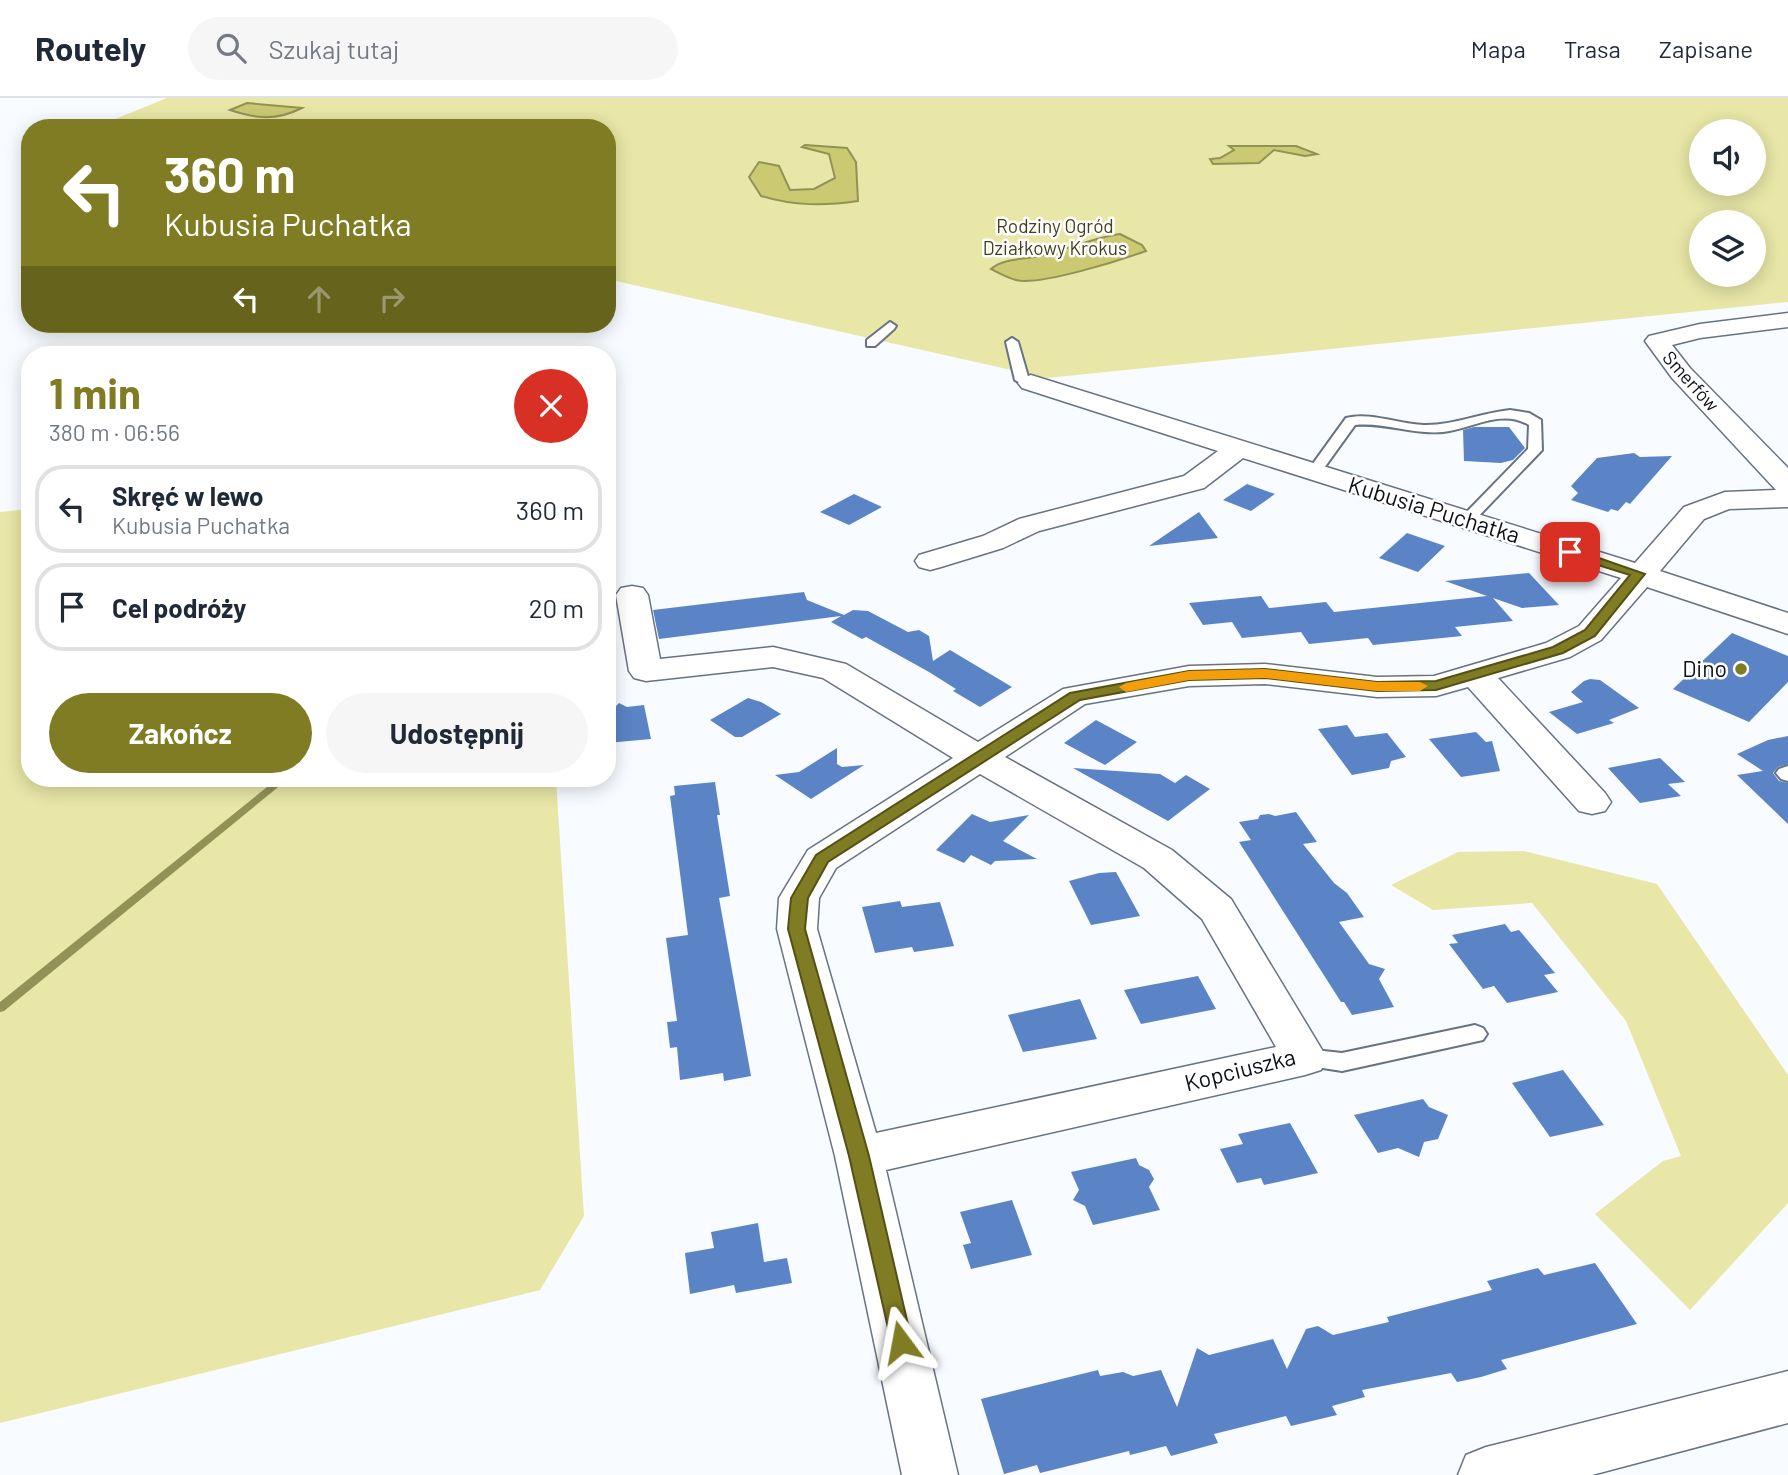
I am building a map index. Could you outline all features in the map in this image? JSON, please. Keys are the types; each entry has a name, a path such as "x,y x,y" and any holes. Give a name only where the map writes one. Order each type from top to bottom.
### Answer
{"street":[{"name":"Smerfów","path":"1788,320 1700,331 1657,341 1681,373 1784,480 1788,488"},
{"name":"Kubusia Puchatka","path":"1027,381 1639,574 1788,624"},
{"path":"930,561 993,542 1029,525 1194,482 1239,448"},
{"path":"930,1475 859,1156 796,929 799,898 822,859 1075,696 1189,676 1265,674 1377,687 1436,686 1558,650 1590,633 1694,513 1725,501 1788,498"},
{"name":"Kopciuszka","path":"632,595 646,671 773,657 834,671 979,758 1158,859 1217,909 1305,1058 859,1156"},
{"path":"1474,673 1592,802"},
{"path":"1486,1475 1788,1397"}],"lane":[{"path":"871,343 890,326"},
{"path":"1012,342 1027,381"},
{"path":"1314,472 1352,421 1423,429 1447,428 1489,416 1524,416 1536,423 1535,450 1467,520"},
{"path":"1305,1058 1342,1062 1475,1034"}],"green space":[{"name":"Rodziny Ogród Działkowy Krokus","path":"167,98 1788,98 1788,302 1047,378 616,281 616,119 115,119"},
{"path":"21,510 21,787 557,787 584,1216 540,1290 0,1423 0,512"},
{"path":"1524,851 1657,884 1788,1075 1788,1203 1690,1310 1595,1214 1663,1161 1681,1156 1626,1021 1532,903 1433,910 1391,885 1458,852"}],"shaded area":[{"path":"247,103 302,108 275,117 230,110"},
{"path":"1229,146 1296,146 1317,154 1305,156 1274,150 1259,163 1213,164 1210,159 1220,158 1234,150"},
{"path":"802,147 847,148 856,162 858,201 809,204 761,196 749,177 759,162 779,166 790,190 814,189 835,178 829,154"},
{"path":"1120,234 1142,245 1146,251 1081,271 1027,281 1007,277 991,269 1009,261 1044,255"}],"building":[{"path":"1474,427 1509,427 1525,448 1513,460 1501,463 1464,461 1463,430"},
{"path":"1634,453 1640,457 1672,456 1630,504 1626,502 1618,511 1611,509 1608,512 1571,500 1578,493 1571,486 1597,458"},
{"path":"1247,484 1275,494 1251,511 1223,500"},
{"path":"854,494 882,507 849,525 820,512"},
{"path":"1199,512 1218,538 1149,546"},
{"path":"1407,533 1445,546 1418,572 1379,558"},
{"path":"1529,573 1559,605 1522,608 1493,598 1513,621 1455,627 1462,636 1373,645 1368,638 1309,644 1301,632 1242,638 1232,622 1203,625 1189,603 1261,596 1269,608 1326,602 1334,612 1487,596 1445,581"},
{"path":"804,592 807,600 844,615 853,610 868,611 908,632 919,630 929,636 933,661 950,650 1012,687 980,707 929,672 866,637 862,639 831,622 841,616 659,639 653,610"},
{"name":"Dino","path":"1732,633 1788,656 1788,682 1749,722 1673,689"},
{"path":"1590,679 1600,680 1639,708 1609,720 1614,723 1577,734 1549,712 1583,702 1571,692"},
{"path":"748,698 781,714 742,737 735,737 710,720"},
{"path":"619,703 627,707 644,705 651,739 616,742 616,706"},
{"path":"1096,720 1137,742 1105,765 1064,743"},
{"path":"1347,725 1355,737 1387,733 1406,757 1391,761 1389,768 1352,775 1318,729"},
{"path":"1476,732 1486,742 1492,741 1500,771 1461,777 1429,739"},
{"path":"1788,736 1788,764 1778,767 1773,773 1779,781 1788,783 1788,824 1737,775 1763,771 1737,754 1768,740"},
{"path":"837,748 837,764 842,767 864,765 811,799 775,775 799,772"},
{"path":"1660,758 1685,782 1668,784 1681,796 1640,803 1608,768"},
{"path":"1073,768 1160,774 1175,783 1186,775 1210,789 1168,821"},
{"path":"715,782 720,815 717,815 730,896 719,898 751,1076 724,1081 723,1073 680,1080 677,1047 670,1048 667,1022 677,1021 666,938 688,935 670,796 675,795 674,786"},
{"path":"1296,812 1317,842 1303,844 1334,883 1347,893 1364,917 1339,922 1369,964 1385,969 1379,979 1394,1007 1352,1015 1344,1002 1341,1002 1239,842 1251,840 1239,822 1258,819 1260,815 1275,816"},
{"path":"972,814 990,822 1029,815 1003,841 1037,859 995,861 991,865 971,855 964,863 936,850"},
{"path":"1116,872 1140,916 1091,925 1069,881 1099,873"},
{"path":"900,901 902,907 940,902 954,946 914,952 912,947 875,953 862,907"},
{"path":"1505,924 1511,932 1519,930 1555,973 1544,975 1558,992 1507,1003 1494,986 1483,989 1449,944 1458,943 1452,935"},
{"path":"1198,976 1216,1009 1141,1024 1124,990"},
{"path":"1080,999 1097,1039 1023,1052 1008,1015"},
{"path":"1563,1070 1604,1125 1550,1137 1512,1083"},
{"path":"1423,1099 1429,1107 1448,1115 1438,1139 1424,1142 1419,1157 1398,1148 1378,1153 1354,1115"},
{"path":"1290,1123 1318,1173 1264,1185 1261,1178 1237,1183 1220,1149 1243,1144 1238,1134"},
{"path":"1136,1158 1139,1165 1149,1170 1154,1179 1149,1187 1160,1210 1093,1225 1085,1206 1073,1200 1079,1190 1071,1172"},
{"path":"1012,1200 1032,1255 971,1269 963,1245 971,1243 960,1212"},
{"path":"758,1223 764,1262 787,1258 792,1283 736,1293 734,1285 690,1294 685,1253 714,1248 711,1232"},
{"path":"1595,1263 1637,1324 1501,1360 1507,1369 1481,1377 1457,1382 1451,1373 1362,1390 1365,1397 1332,1406 1337,1415 1291,1426 1286,1416 1214,1434 1218,1443 1171,1456 1166,1446 1130,1455 1129,1451 1040,1473 1037,1465 1004,1474 981,1399 1098,1370 1100,1376 1123,1372 1133,1376 1161,1370 1177,1407 1197,1348 1209,1355 1273,1339 1287,1369 1306,1329 1318,1326 1333,1335 1389,1322 1387,1317 1492,1290 1487,1281 1538,1268 1544,1275"}],"waterway":[{"path":"0,1008 273,787"}],"slow traffic":[{"path":"1126,687 1189,676 1265,674 1377,687 1420,686"}],"place":[{"name":"Dino","path":"1741,669"}],"route":[{"path":"901,1342 859,1156 796,929 799,898 822,859 1075,696 1189,676 1265,674 1377,687 1436,686 1558,650 1590,633 1639,574 1570,552"}]}
